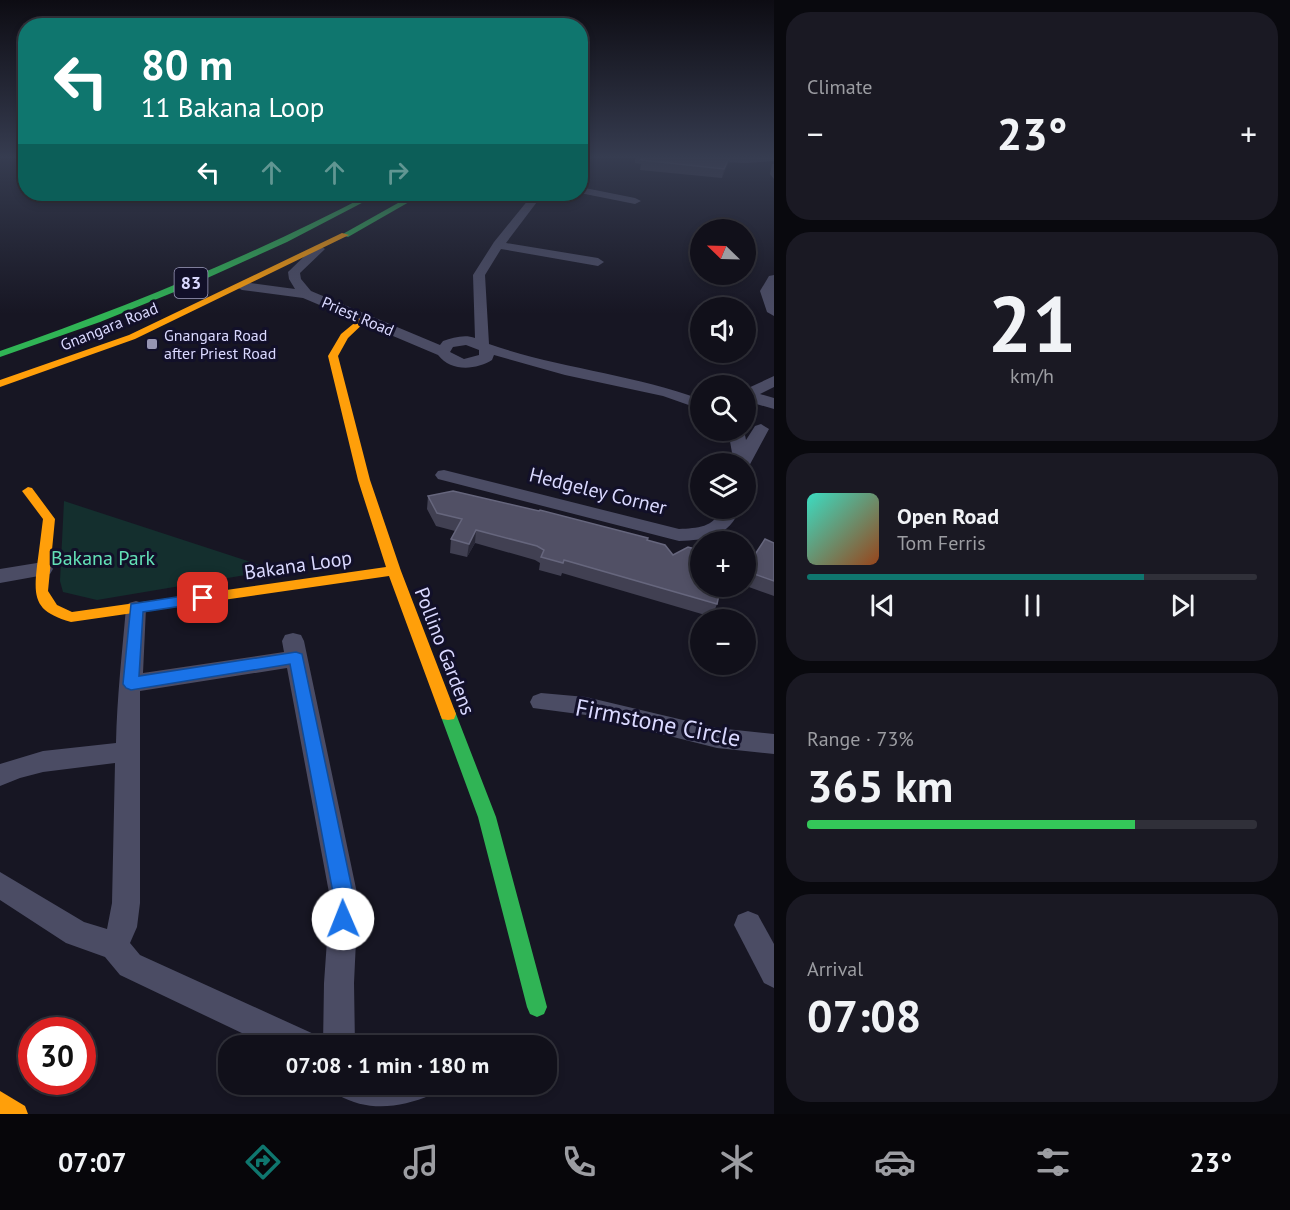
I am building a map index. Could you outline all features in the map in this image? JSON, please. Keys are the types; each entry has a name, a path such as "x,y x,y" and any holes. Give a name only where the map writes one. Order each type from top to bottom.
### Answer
{"main road":[{"name":"Gnangara Road","path":"0,354 88,325 233,266 347,210"},
{"name":"Gnangara Road","path":"0,384 132,337 319,249 389,210"},
{"name":"Pollino Gardens","path":"364,318 344,336 333,356 364,480 394,572 487,817 537,1006"},
{"name":"Bakana Loop","path":"28,491 49,519 41,591 44,603 54,612 71,617 394,572"},
{"path":"0,1102 17,1114"}],"street":[{"path":"469,348 482,330 479,314 479,275 498,245 525,210"},
{"path":"498,245 598,262"},
{"name":"Priest Road","path":"306,294 295,279 294,272 319,249"},
{"path":"774,279 767,291 774,312"},
{"name":"Priest Road","path":"242,286 306,294 410,338 469,348 667,392 690,394"},
{"path":"756,390 774,381"},
{"name":"Priest Road","path":"667,392 690,400"},
{"path":"756,398 774,404"},
{"path":"747,453 760,428"},
{"name":"Hedgeley Corner","path":"444,475 679,536 712,533 728,519"},
{"path":"0,576 43,569"},
{"path":"114,946 123,927 126,903 126,752 128,696 131,684 136,608"},
{"path":"131,684 295,650 344,898 339,983 339,1035"},
{"name":"Firmstone Circle","path":"541,702 585,706 717,738 774,744"},
{"path":"0,776 8,771 33,764 126,752"},
{"path":"0,885 76,933 114,946 130,965 280,1035"},
{"path":"748,925 774,973"}],"green space":[{"name":"Bakana Park","path":"64,501 275,570 97,600 63,592 60,581"}],"building":[{"path":"453,491 540,510 648,538 647,540 665,545 673,555 690,548 690,596 564,560 563,563 541,557 544,550 537,546 476,530 469,544 451,539 462,519 437,513 428,496"},
{"path":"765,539 774,543 774,581 756,575 756,553"},
{"path":"693,597 719,597 717,604"}],"traffic: fast":[{"path":"0,354 97,320 191,282 284,241 345,210"},
{"path":"345,235 390,210"},
{"path":"448,714 487,817 537,1007"}],"traffic: slow":[{"path":"0,384 132,337 345,235"},
{"path":"364,318 344,336 333,356 364,480 394,571 448,714"},
{"path":"28,491 49,519 41,591 52,608 71,617 394,571"},
{"path":"0,1102 17,1114"}],"place":[{"name":"Gnangara Road after Priest Road","path":"152,344"}],"route":[{"path":"203,598 136,608 131,684 296,658 344,898 343,919"}]}
